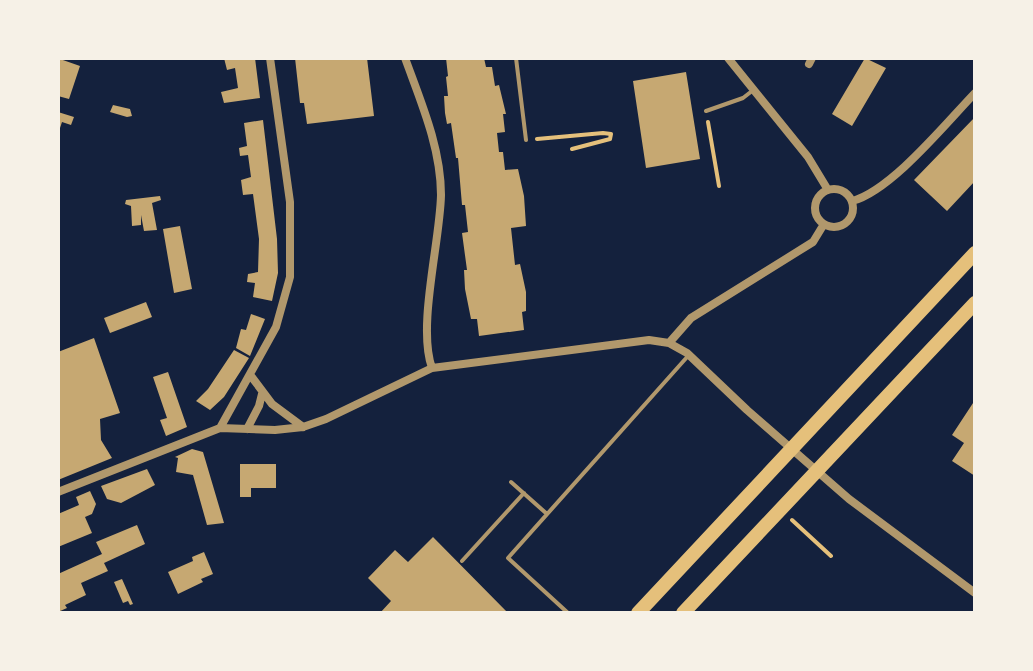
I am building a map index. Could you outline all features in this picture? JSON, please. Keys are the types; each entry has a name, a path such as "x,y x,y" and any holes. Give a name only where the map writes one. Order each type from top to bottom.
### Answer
{"main road":[{"path":"638,613 975,253"},
{"path":"683,613 975,303"}],"street":[{"path":"220,428 276,327 290,277 290,202 270,58"},
{"path":"405,58 439,165 439,218 427,332 427,355 432,368"},
{"path":"728,58 808,157 828,190"},
{"path":"852,201 868,196 887,182 975,93"},
{"path":"828,190 842,190 852,201 853,213 846,223 835,227 824,224 817,216 815,206 818,197 828,190"},
{"path":"669,343 691,318 813,242 824,224"},
{"path":"58,492 220,428 275,430 303,427 432,368 632,340 669,343 689,354 849,499 975,593"},
{"path":"251,376 262,394 303,427"},
{"path":"247,429 262,394"}],"lane":[{"path":"516,58 526,140"},
{"path":"706,111 743,98 754,90"},
{"path":"568,613 508,558 689,354"},
{"path":"511,482 547,514"},
{"path":"462,561 524,493"}],"path":[{"path":"706,111 719,186"},
{"path":"526,140 611,134 610,139 572,149"},
{"path":"779,508 831,556"}],"building":[{"path":"224,58 255,58 260,98 224,103 221,92 238,88 235,68 227,70"},
{"path":"295,58 367,58 374,116 307,124 304,103 300,103"},
{"path":"446,58 484,58 486,67 492,67 495,86 499,85 506,114 503,114 505,132 497,133 499,152 503,152 505,170 518,169 524,196 526,226 511,228 515,265 520,264 526,292 526,311 522,312 524,330 479,336 477,319 471,319 465,289 464,270 467,270 462,233 468,232 465,205 462,205 451,123 447,124 445,113 444,96 448,96"},
{"path":"865,58 886,68 852,126 832,114"},
{"path":"60,59 80,66 69,99 58,96"},
{"path":"686,72 700,159 646,168 633,81"},
{"path":"113,105 130,109 132,116 110,112"},
{"path":"58,112 74,117 71,125 62,122 58,127"},
{"path":"975,117 975,181 947,211 914,180"},
{"path":"263,120 277,239 278,273 272,301 253,297 255,283 247,282 248,274 258,272 259,239 253,194 243,195 241,180 251,177 248,155 240,156 239,148 247,146 244,123"},
{"path":"160,196 161,200 152,203 157,230 144,231 141,215 141,225 132,226 131,206 125,204 126,200"},
{"path":"180,226 192,289 174,293 163,229"},
{"path":"146,302 152,317 110,333 104,318"},
{"path":"251,314 265,319 250,356 236,348 241,329 246,330"},
{"path":"94,338 120,413 100,419 101,440 112,458 58,480 58,352"},
{"path":"234,350 249,358 224,397 210,410 196,401 208,389"},
{"path":"168,372 187,427 166,436 160,420 167,418 153,377"},
{"path":"975,400 975,476 952,461 964,443 952,435"},
{"path":"192,449 203,452 224,523 207,525 193,475 176,472 178,458 175,457"},
{"path":"240,464 276,464 276,488 251,488 251,497 240,497"},
{"path":"147,469 155,485 121,503 107,499 101,486"},
{"path":"90,491 96,504 92,514 85,517 92,533 58,547 58,514 79,505 76,497"},
{"path":"137,525 145,544 104,563 108,571 81,583 86,595 58,612 58,574 102,554 96,542"},
{"path":"433,537 508,613 380,613 391,601 368,578 395,550 408,562"},
{"path":"204,552 213,574 178,594 168,572 193,561 192,557"},
{"path":"122,579 133,604 130,605 128,601 123,603 114,582"}]}
